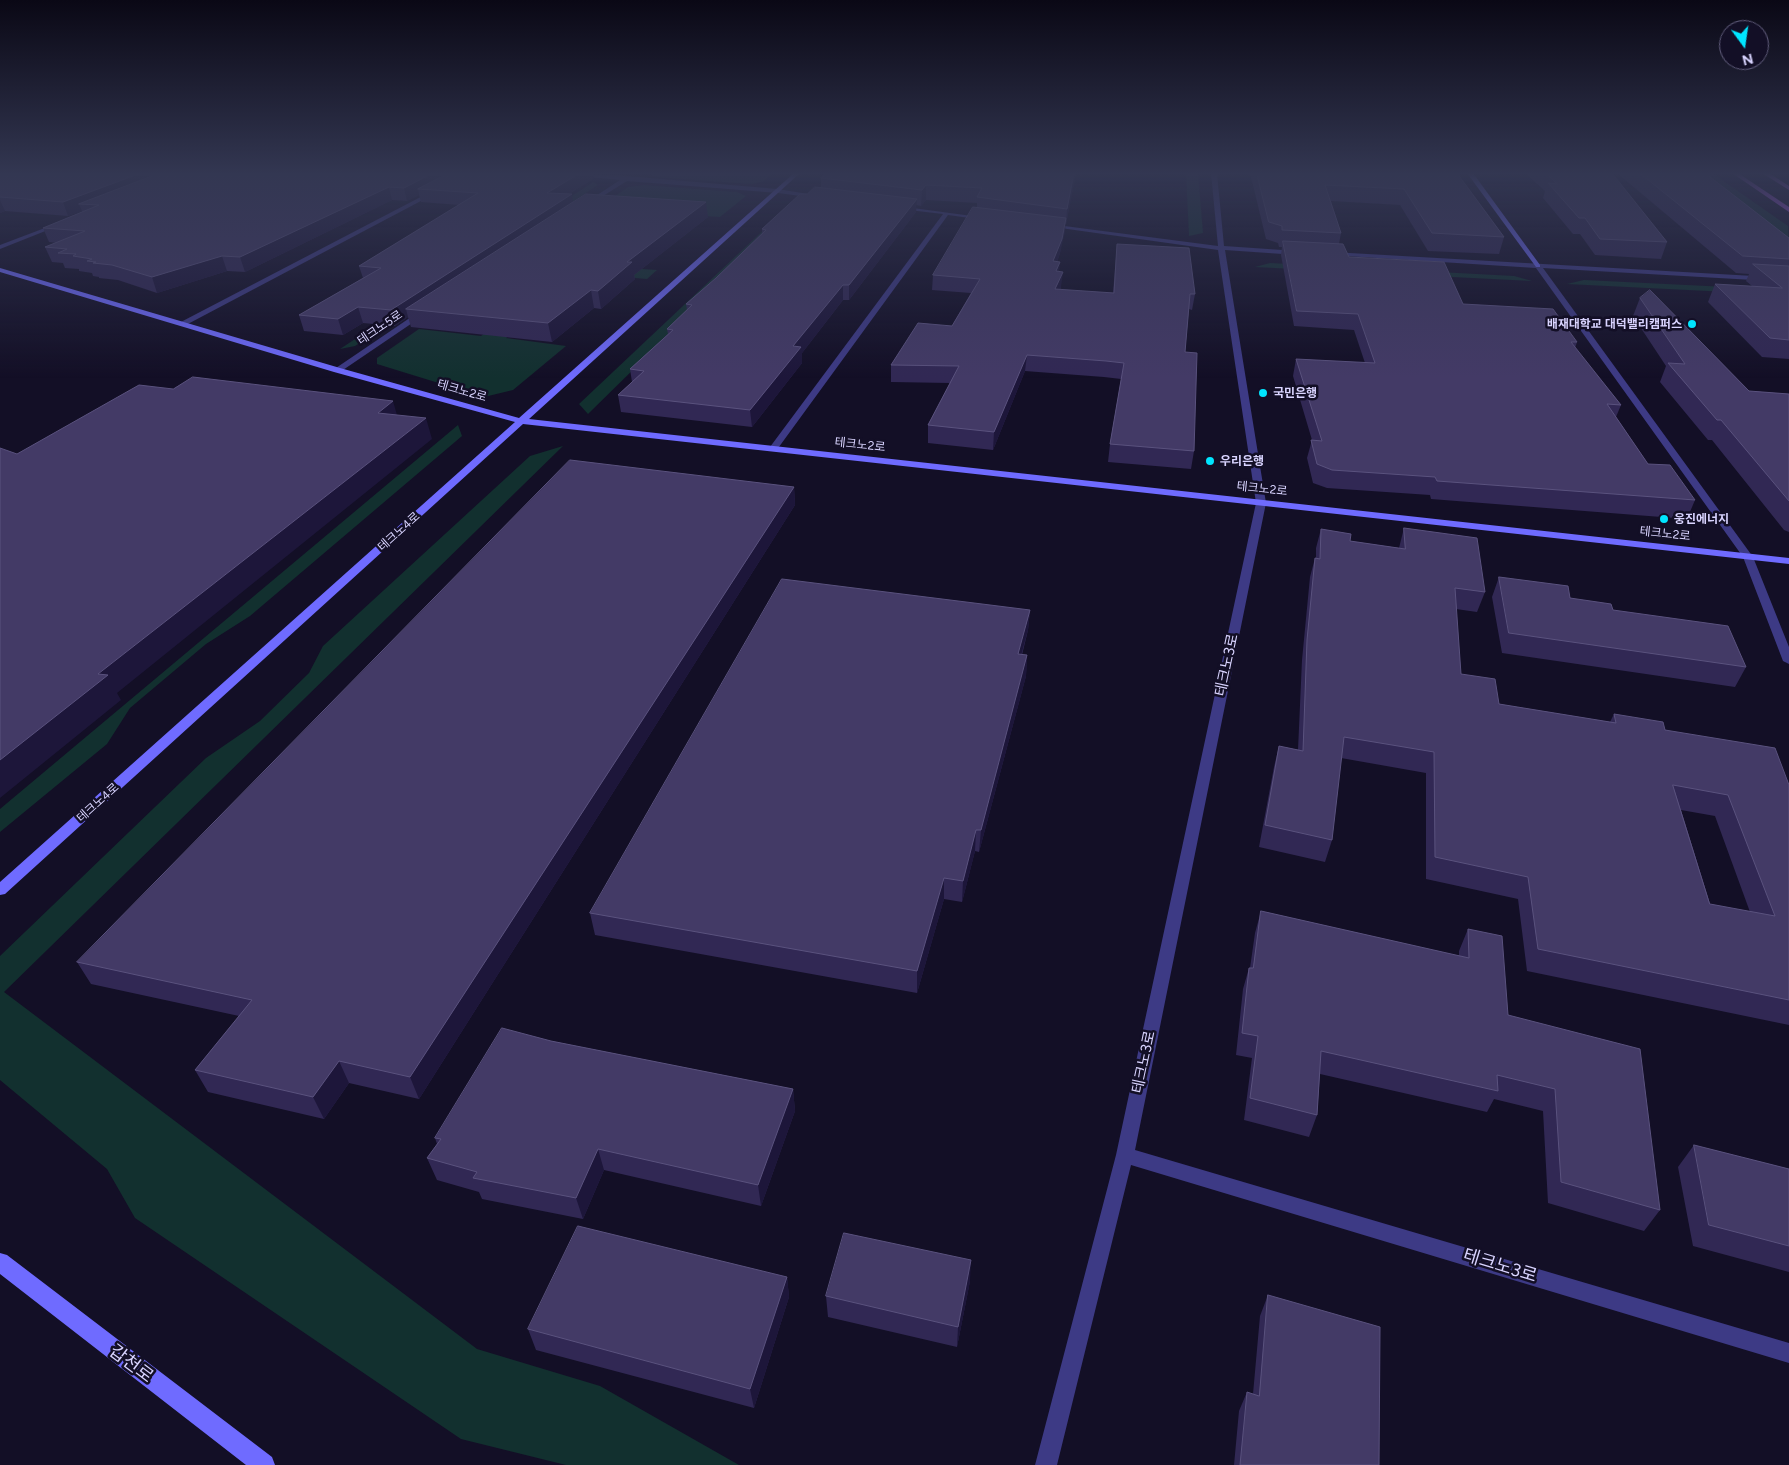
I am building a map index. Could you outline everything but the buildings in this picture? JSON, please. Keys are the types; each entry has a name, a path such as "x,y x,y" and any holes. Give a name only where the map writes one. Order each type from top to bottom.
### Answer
{"main road":[{"name":"테크노4로","path":"0,890 721,241"},
{"path":"1520,241 1538,266"},
{"name":"테크노2로","path":"0,270 337,370 521,421 1789,561"},
{"name":"갑천로","path":"0,1262 264,1465"}],"street":[{"path":"0,247 14,241"},
{"path":"181,324 340,241"},
{"path":"773,449 926,241"},
{"path":"1168,241 1221,248 1308,253"},
{"name":"테크노3로","path":"1046,1465 1125,1154 1261,503 1220,241"},
{"path":"1327,254 1789,280"},
{"path":"1538,266 1748,557 1789,662"},
{"name":"테크노5로","path":"337,370 428,310"},
{"name":"테크노3로","path":"1125,1154 1789,1353"}],"green space":[{"path":"503,241 513,241 355,346 340,349"},
{"path":"578,241 640,241 614,267 657,270 647,279 602,275 579,281 506,338 566,346 513,390 484,397 377,364 377,358 419,329 481,336 555,281"},
{"path":"751,241 764,241 588,414 579,404"},
{"path":"1270,263 1514,276 1532,281 1255,267"},
{"path":"1584,280 1789,290 1789,295 1567,284"},
{"path":"458,425 462,436 250,616 206,644 130,708 107,744 0,832 0,809"},
{"path":"563,446 4,992 477,1349 600,1386 739,1465 566,1465 461,1439 135,1218 107,1169 0,1080 0,956 206,758 260,721 309,673 323,646 530,456"}],"place":[{"name":"배재대학교 대덕밸리캠퍼스","path":"1692,324"},
{"name":"국민은행","path":"1263,393"},
{"name":"우리은행","path":"1210,461"},
{"name":"웅진에너지","path":"1664,519"}]}
